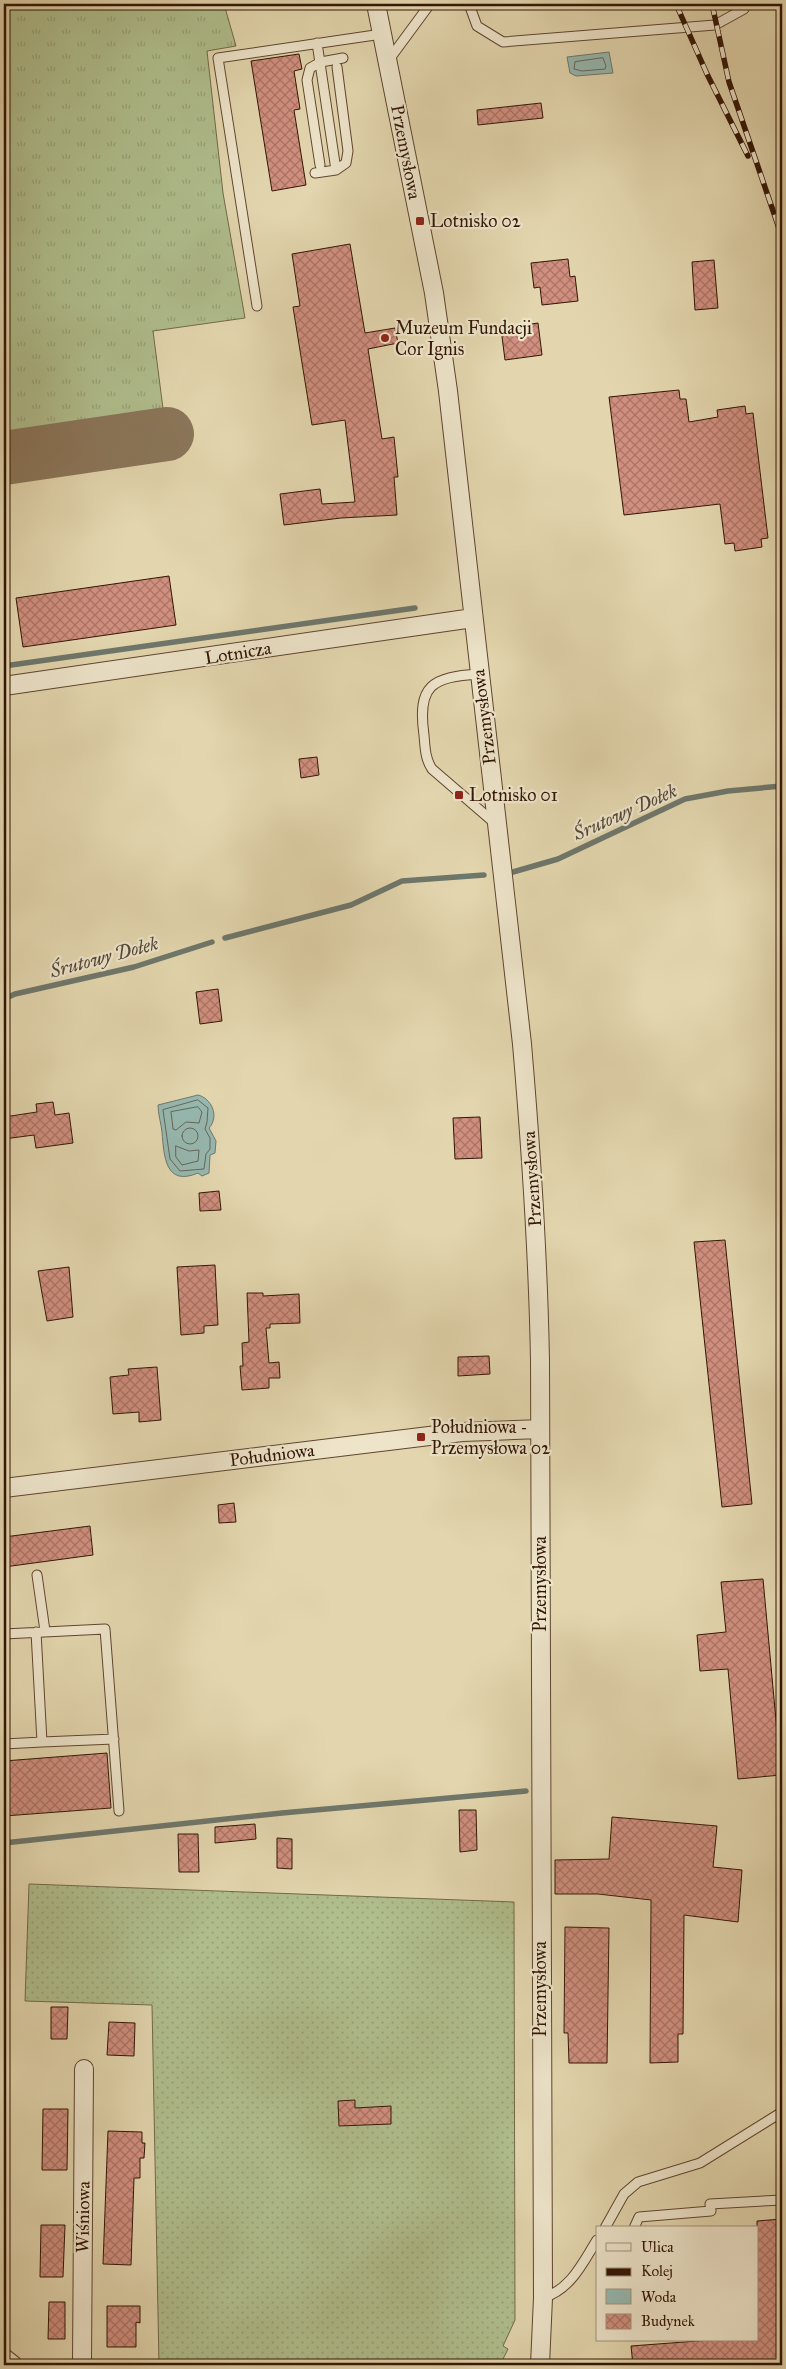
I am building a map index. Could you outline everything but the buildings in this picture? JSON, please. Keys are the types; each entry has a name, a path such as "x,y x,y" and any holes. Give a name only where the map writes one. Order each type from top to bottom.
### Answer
{"street":[{"name":"Przemysłowa","path":"376,4 435,303 451,414 522,1044 531,1149 538,1267 540,1430 543,2298 540,2365"},
{"name":"Lotnicza","path":"4,686 473,618"},
{"name":"Południowa","path":"4,1488 462,1432 540,1430"},
{"name":"Wiśniowa","path":"82,2365 84,2069"},
{"path":"4,2358 13,2365"}],"lane":[{"path":"388,62 430,4"},
{"path":"469,4 477,26 503,42 715,25 744,9 746,4"},
{"path":"257,306 218,58 382,34"},
{"path":"317,43 336,170"},
{"path":"320,165 308,80 310,68 321,62 343,58"},
{"path":"315,173 336,170 346,163 348,151 337,67"},
{"path":"479,674 447,678 432,685 422,702 422,719 427,758 432,769 497,826"},
{"path":"38,1575 42,1742"},
{"path":"4,1634 105,1630 119,1811"},
{"path":"4,1744 114,1740"},
{"path":"608,2226 624,2194 638,2182 700,2163 782,2112"},
{"path":"635,2226 639,2217 711,2211 710,2204 782,2200"},
{"path":"543,2298 554,2295 573,2279 596,2242"}],"green space":[{"path":"4,4 224,4 236,46 207,51 223,193 245,318 153,331 165,424 4,447"},
{"path":"29,1884 514,1902 515,2320 503,2346 508,2349 500,2365 159,2365 152,2005 25,2001"}],"water":[{"path":"609,52 613,73 576,76 570,73 567,57"},
{"path":"198,1095 207,1100 213,1108 214,1118 209,1128 216,1141 215,1153 210,1155 209,1173 202,1176 198,1173 179,1176 168,1167 158,1105"}],"waterway":[{"path":"4,666 415,608"},
{"name":"Śrutowy Dołek","path":"513,872 558,859 685,799 728,791 782,786"},
{"name":"Śrutowy Dołek","path":"225,938 351,905 402,881 484,875"},
{"name":"Śrutowy Dołek","path":"4,999 15,994 134,967 212,942"},
{"path":"4,1843 282,1813 526,1791"}],"taxiway":[{"path":"4,458 167,434"}],"railway":[{"path":"676,4 707,74 748,156"},
{"path":"712,4 729,82 782,237"}],"place":[{"name":"Lotnisko 02","path":"420,221"},
{"name":"Muzeum Fundacji Cor Ignis","path":"385,338"},
{"name":"Lotnisko 01","path":"459,795"},
{"name":"Południowa - Przemysłowa 02","path":"421,1437"}]}
